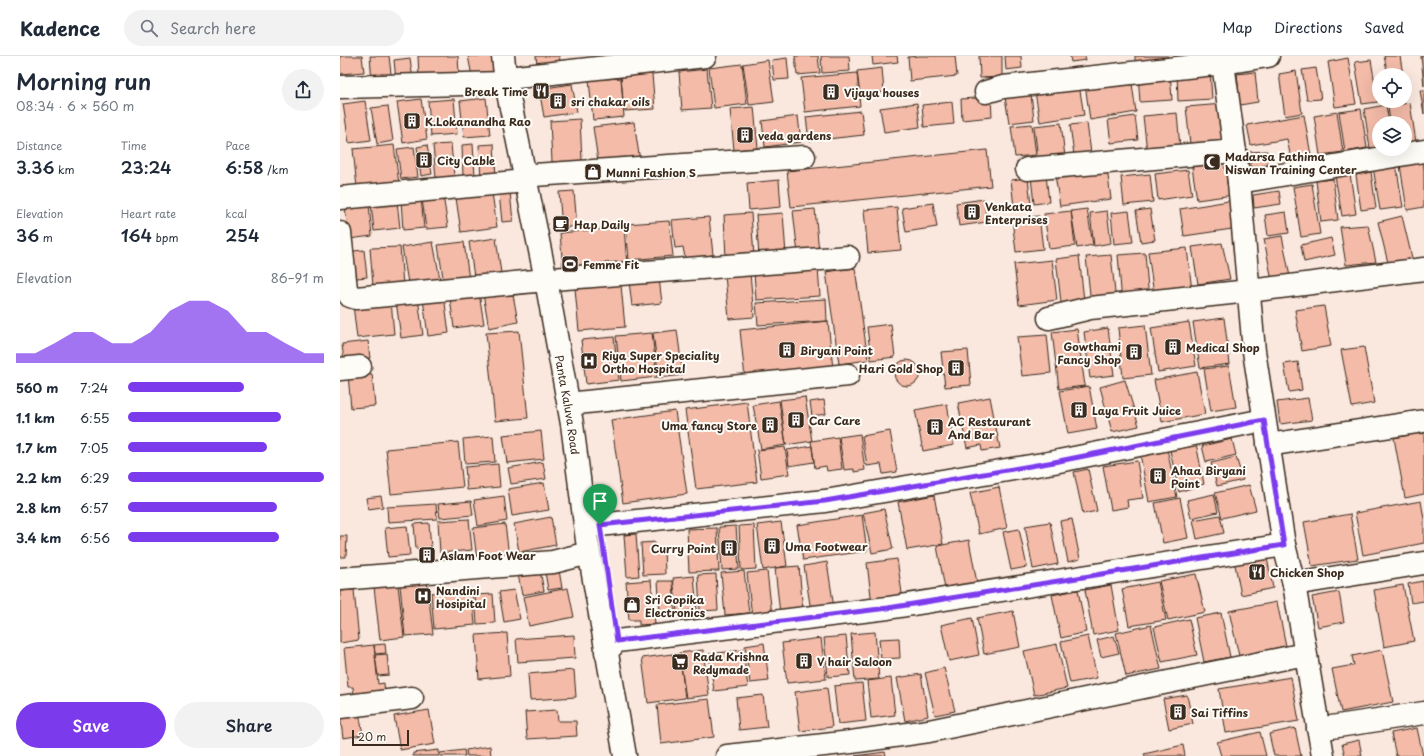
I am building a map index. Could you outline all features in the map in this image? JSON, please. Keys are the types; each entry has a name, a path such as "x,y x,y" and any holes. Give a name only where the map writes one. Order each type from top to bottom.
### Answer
{"street":[{"name":"Panta Kaluva Road","path":"503,56 512,72 549,280 572,424 589,553 637,756"},
{"path":"340,87 706,56"},
{"path":"986,92 1003,87 1223,63 1268,56"},
{"path":"1223,63 1239,182 1254,351 1284,545 1294,584 1323,756"},
{"path":"1239,182 1424,150"},
{"path":"1027,169 1235,151"},
{"path":"340,198 530,178 804,157"},
{"path":"340,233 346,289 350,296 356,298 549,280 848,257"},
{"path":"1049,318 1090,308 1249,291 1424,269"},
{"name":"Panta Kaluva Road","path":"549,280 577,403 600,525 625,756"},
{"path":"577,403 848,375"},
{"path":"600,525 825,501 1054,462 1264,420"},
{"path":"1268,446 1424,421"},
{"path":"612,646 888,608 1284,545"},
{"path":"340,579 554,562 589,553"},
{"path":"1294,584 1424,563"},
{"path":"727,756 851,742 928,731 1305,654"},
{"path":"340,707 412,698"},
{"path":"1318,730 1424,713"}],"building":[{"path":"340,56 362,56 364,72 340,74"},
{"path":"370,56 389,56 392,82 372,83"},
{"path":"418,56 458,56 459,74 419,77"},
{"path":"468,56 497,56 500,72 472,76"},
{"path":"536,56 559,56 560,60 537,65"},
{"path":"795,56 818,56 820,73 797,75"},
{"path":"821,56 849,56 850,71 822,73"},
{"path":"872,56 897,56 898,62 873,65"},
{"path":"955,56 957,76 910,81 908,57"},
{"path":"979,56 1002,56 1002,77 980,78"},
{"path":"1005,56 1021,56 1022,68 1006,70"},
{"path":"1070,56 1085,56 1086,60 1071,62"},
{"path":"1135,56 1168,56 1168,58 1135,62"},
{"path":"1384,56 1400,56 1402,68 1387,68"},
{"path":"1421,56 1424,56 1424,86"},
{"path":"410,58 413,80 396,81 394,60"},
{"path":"787,58 789,79 774,80 772,60"},
{"path":"1348,58 1356,104 1335,107 1328,62"},
{"path":"768,60 774,102 749,105 743,64"},
{"path":"1371,60 1372,103 1362,104 1355,62"},
{"path":"742,64 747,104 714,108 709,68"},
{"path":"882,68 884,92 860,95 857,71"},
{"path":"1316,68 1321,99 1307,100 1302,70"},
{"path":"707,69 711,108 682,110 679,72"},
{"path":"1210,70 1212,99 1178,101 1177,72"},
{"path":"1296,71 1302,113 1285,116 1279,74"},
{"path":"1170,72 1172,100 1140,102 1138,74"},
{"path":"1255,72 1258,102 1240,105 1237,74"},
{"name":"Vijaya houses","path":"857,73 860,106 805,112 801,78"},
{"path":"652,74 655,109 624,111 621,76"},
{"path":"1131,77 1136,112 1090,120 1085,84"},
{"path":"621,78 624,117 593,120 589,80"},
{"name":"sri chakar oils","path":"572,84 577,112 544,117 539,89"},
{"path":"1079,85 1084,115 1040,122 1035,92"},
{"path":"1420,90 1424,90 1424,114"},
{"path":"1031,94 1034,120 1009,123 1005,97"},
{"path":"991,97 992,117 962,120 961,99"},
{"path":"486,98 490,135 464,137 460,101"},
{"name":"K.Lokanandha Rao","path":"421,99 427,139 403,143 397,102"},
{"path":"454,99 457,134 431,136 428,101"},
{"path":"365,101 371,140 349,143 343,104"},
{"path":"952,102 954,124 924,127 922,105"},
{"path":"917,103 920,127 884,132 880,108"},
{"path":"1223,104 1226,141 1190,144 1186,107"},
{"path":"388,106 393,141 377,144 371,108"},
{"name":"veda gardens","path":"754,107 758,148 734,150 730,109"},
{"path":"1386,108 1388,116 1372,116 1372,148 1370,148 1364,109"},
{"path":"1388,108 1411,108 1412,116 1389,116"},
{"path":"1361,109 1367,148 1345,152 1339,112"},
{"path":"861,111 864,135 809,141 806,117"},
{"path":"1337,112 1343,152 1320,155 1314,116"},
{"path":"1177,113 1180,148 1147,151 1143,116"},
{"path":"1304,115 1312,161 1292,164 1287,139 1251,145 1247,125"},
{"path":"798,116 801,142 765,147 762,121"},
{"path":"1135,116 1138,140 1111,143 1108,120"},
{"path":"1412,116 1416,142 1412,143"},
{"path":"580,119 582,161 552,162 550,121"},
{"path":"634,122 640,161 599,168 593,127"},
{"path":"1061,123 1065,157 1038,159 1034,126"},
{"path":"1087,123 1091,153 1074,155 1070,125"},
{"path":"1032,124 1036,155 1015,157 1011,126"},
{"path":"451,144 454,176 436,178 433,145"},
{"path":"473,144 475,176 463,177 462,145"},
{"path":"494,144 496,178 481,178 479,145"},
{"path":"394,145 399,184 357,188 353,149"},
{"name":"City Cable","path":"427,145 432,174 421,176 417,147"},
{"path":"414,147 418,177 401,179 397,149"},
{"path":"987,150 991,186 791,207 787,171"},
{"path":"1267,151 1268,170 1251,171 1249,152"},
{"path":"1228,161 1233,195 1197,200 1192,167"},
{"path":"1423,162 1424,207 1407,210 1400,165"},
{"path":"1396,164 1403,207 1380,210 1373,167"},
{"path":"1107,168 1111,199 1060,206 1055,175"},
{"path":"1188,170 1192,195 1158,200 1155,174"},
{"path":"1371,172 1376,208 1361,210 1356,175"},
{"path":"1150,174 1153,202 1124,205 1121,177"},
{"path":"1350,174 1356,214 1342,216 1335,176"},
{"path":"1046,175 1049,202 1034,204 1031,177"},
{"path":"1028,178 1031,205 1014,207 1011,180"},
{"path":"1333,179 1338,220 1321,222 1316,181"},
{"path":"779,180 781,207 749,210 747,183"},
{"path":"1312,184 1320,234 1301,237 1293,187"},
{"path":"574,191 577,226 562,228 559,192"},
{"path":"1279,191 1281,204 1254,208 1253,195"},
{"path":"510,192 513,221 502,222 499,193"},
{"path":"492,193 497,227 461,232 456,198"},
{"path":"443,195 448,227 426,229 422,198"},
{"path":"421,198 424,228 403,230 401,200"},
{"name":"Venkata Enterprises","path":"984,199 987,222 959,226 956,203"},
{"path":"1235,200 1239,228 1184,236 1180,209"},
{"path":"397,201 400,228 374,231 371,204"},
{"path":"933,203 937,227 906,232 902,208"},
{"path":"369,204 372,236 349,239 345,207"},
{"path":"897,207 901,250 868,253 864,210"},
{"path":"815,209 819,252 798,254 793,211"},
{"path":"1087,209 1093,245 1077,248 1071,211"},
{"path":"1150,209 1155,240 1141,242 1136,211"},
{"path":"1071,211 1075,246 1049,249 1044,214"},
{"path":"1107,211 1111,243 1094,246 1090,213"},
{"path":"1129,211 1133,242 1114,244 1111,213"},
{"path":"1286,212 1289,233 1268,236 1265,215"},
{"path":"751,213 754,257 726,259 724,215"},
{"path":"783,213 786,255 759,257 756,215"},
{"path":"1039,216 1043,249 1016,252 1012,219"},
{"path":"1402,216 1413,262 1389,267 1378,222"},
{"path":"709,217 713,255 685,258 683,247 675,248 672,220"},
{"path":"669,221 673,256 629,260 626,224"},
{"path":"1368,225 1376,262 1346,265 1340,227"},
{"path":"624,227 627,265 563,270 560,233"},
{"path":"1282,236 1291,282 1273,286 1264,239"},
{"path":"496,238 501,273 474,277 469,242"},
{"path":"1331,238 1335,255 1304,262 1301,245"},
{"path":"433,242 441,284 409,289 402,247"},
{"path":"464,242 469,280 444,284 438,245"},
{"path":"1222,243 1230,279 1198,284 1192,247"},
{"path":"400,247 403,285 373,286 370,248"},
{"path":"1187,248 1192,291 1154,295 1148,252"},
{"path":"364,250 367,277 347,279 344,252"},
{"path":"1145,253 1149,300 1122,302 1118,255"},
{"path":"1111,255 1116,302 1091,304 1086,257"},
{"path":"1079,256 1085,309 1062,311 1056,259"},
{"path":"1052,260 1057,300 1019,305 1014,264"},
{"path":"818,268 820,296 756,300 754,272"},
{"path":"855,268 868,360 839,364 826,272"},
{"path":"750,273 754,317 729,319 725,275"},
{"path":"659,278 662,303 632,306 629,281"},
{"path":"621,285 625,327 579,331 575,289"},
{"path":"512,289 518,322 489,328 483,294"},
{"path":"479,293 484,324 454,328 450,298"},
{"path":"444,296 449,333 428,336 423,299"},
{"path":"418,298 423,335 401,338 396,301"},
{"path":"826,299 827,321 758,325 756,303"},
{"path":"391,301 394,334 357,338 353,305"},
{"path":"1324,306 1331,346 1302,351 1295,310"},
{"path":"1224,318 1230,364 1200,368 1193,322"},
{"name":"Biryani Point","path":"828,321 833,369 745,378 740,330"},
{"name":"Medical Shop","path":"1189,322 1196,366 1158,372 1151,328"},
{"path":"891,324 895,357 871,360 867,327"},
{"name":"Gowthami Fancy Shop","path":"1145,325 1151,375 1123,378 1118,328"},
{"path":"1108,328 1114,375 1090,378 1084,332"},
{"path":"1077,329 1085,386 1059,389 1052,332"},
{"path":"677,330 683,375 659,378 653,333"},
{"path":"519,331 528,418 495,421 486,333"},
{"path":"652,333 657,377 621,381 616,336"},
{"path":"1047,335 1051,373 1022,376 1017,337"},
{"path":"614,337 619,380 586,384 581,340"},
{"path":"368,341 370,358 344,361 342,344"},
{"path":"1364,347 1374,403 1352,407 1341,350"},
{"name":"Hari Gold Shop","path":"968,350 971,385 945,387 941,352"},
{"path":"907,360 916,364 920,373 916,382 907,386 898,382 894,373 898,364"},
{"path":"1298,362 1302,390 1289,392 1284,364"},
{"path":"1229,366 1236,407 1211,411 1204,369"},
{"path":"1197,372 1205,414 1162,422 1154,380"},
{"path":"372,374 375,406 351,408 348,375"},
{"path":"1125,380 1139,426 1112,432 1100,387"},
{"name":"Laya Fruit Juice","path":"1089,386 1097,429 1068,434 1060,391"},
{"name":"Car Care","path":"805,397 812,441 786,445 780,400"},
{"path":"990,397 1000,448 982,451 981,445 967,448 958,403"},
{"path":"1308,398 1312,420 1280,424 1277,402"},
{"path":"824,400 826,414 812,416 810,402"},
{"name":"Uma fancy Store","path":"779,401 786,445 761,449 753,405"},
{"path":"747,402 757,482 696,489 685,410"},
{"name":"AC Restaurant And Bar","path":"947,404 954,445 923,451 915,410"},
{"path":"675,411 687,494 623,503 611,420"},
{"path":"541,431 544,459 507,463 503,435"},
{"path":"890,431 897,472 883,474 881,464 867,466 862,436"},
{"path":"1424,432 1424,494 1405,498 1394,438"},
{"path":"860,434 865,470 854,472 854,469 844,470 839,437"},
{"path":"493,436 495,462 465,464 463,439"},
{"path":"838,437 842,469 827,471 826,466 815,468 811,441"},
{"path":"1232,439 1236,455 1206,462 1202,446"},
{"path":"458,442 463,487 391,494 386,449"},
{"path":"1196,443 1204,484 1179,492 1169,446"},
{"path":"812,446 814,462 789,466 787,450"},
{"path":"785,447 789,474 761,478 757,450"},
{"name":"Ahaa Biryani Point","path":"1167,449 1177,497 1149,502 1140,454"},
{"path":"1236,457 1243,480 1217,486 1211,463"},
{"path":"1137,461 1143,498 1127,500 1128,507 1111,510 1103,466"},
{"path":"543,462 546,479 511,484 508,468"},
{"path":"498,464 500,487 467,490 465,467"},
{"path":"1088,469 1097,511 1083,514 1074,472"},
{"path":"544,483 549,510 512,516 508,489"},
{"path":"1249,485 1256,510 1222,518 1215,493"},
{"path":"999,487 1007,528 979,534 970,493"},
{"path":"1214,494 1218,512 1191,518 1187,500"},
{"path":"934,495 943,544 907,550 898,502"},
{"path":"381,496 383,507 368,509 366,498"},
{"path":"504,496 507,521 478,526 474,500"},
{"path":"1180,498 1188,538 1163,543 1155,503"},
{"path":"471,501 473,515 440,518 438,504"},
{"path":"1421,501 1424,519 1424,543 1363,555 1355,513"},
{"path":"436,504 437,519 388,522 387,507"},
{"path":"884,509 893,549 872,553 863,513"},
{"path":"1350,514 1358,559 1312,566 1304,522"},
{"path":"862,515 867,551 803,560 797,525"},
{"path":"1220,515 1224,533 1197,539 1193,520"},
{"path":"551,517 556,545 519,552 514,524"},
{"path":"469,519 472,550 440,553 438,521"},
{"path":"1072,519 1080,559 1068,562 1060,521"},
{"name":"Uma Footwear","path":"781,522 787,566 763,570 757,525"},
{"path":"1050,522 1058,564 1033,569 1025,526"},
{"path":"429,523 431,548 416,549 414,524"},
{"path":"505,524 509,556 477,560 473,528"},
{"path":"754,525 756,569 741,570 739,526"},
{"path":"407,526 410,555 388,557 385,528"},
{"name":"Curry Point","path":"736,526 739,569 722,570 719,527"},
{"path":"717,528 719,571 689,572 687,529"},
{"path":"1019,529 1027,567 1011,570 1003,532"},
{"path":"636,534 639,576 627,577 624,535"},
{"path":"340,536 347,536 346,557 340,557"},
{"path":"969,540 977,583 945,589 937,546"},
{"path":"655,542 656,549 664,548 665,574 643,575 641,543"},
{"name":"Aslam Foot Wear","path":"431,551 432,558 423,559 422,552"},
{"path":"1266,553 1273,588 1241,595 1234,560"},
{"path":"897,559 903,600 872,604 867,563"},
{"path":"827,562 834,608 811,611 804,566"},
{"path":"558,564 562,588 548,590 544,566"},
{"path":"539,565 544,591 522,595 517,569"},
{"path":"799,566 803,612 780,614 775,568"},
{"path":"744,571 749,613 725,615 721,573"},
{"path":"767,571 772,615 752,617 747,573"},
{"path":"716,574 718,610 700,611 698,575"},
{"path":"1196,574 1205,612 1168,620 1159,581"},
{"path":"694,576 697,610 677,612 673,578"},
{"path":"651,580 655,624 639,625 639,620 629,620 626,582"},
{"path":"658,581 673,581 675,611 660,612"},
{"path":"1423,581 1424,601 1411,603 1408,584"},
{"path":"427,582 433,634 405,636 400,585"},
{"path":"1158,582 1166,620 1129,626 1122,589"},
{"path":"398,585 404,637 380,640 374,587"},
{"path":"1111,585 1119,630 1093,635 1085,590"},
{"path":"1403,585 1414,641 1384,647 1374,590"},
{"path":"568,588 574,617 529,626 523,597"},
{"path":"472,589 475,625 434,629 431,593"},
{"path":"354,590 359,640 340,643 340,591"},
{"path":"514,590 520,619 504,622 499,592"},
{"path":"1078,590 1086,632 1061,638 1052,595"},
{"path":"1339,592 1344,622 1318,627 1312,597"},
{"path":"493,594 495,623 477,624 475,595"},
{"path":"1277,602 1286,646 1239,656 1229,611"},
{"path":"1013,611 1020,647 984,654 977,618"},
{"path":"1221,613 1230,657 1204,662 1195,618"},
{"path":"972,618 979,655 949,661 941,625"},
{"path":"1189,619 1197,655 1162,662 1154,627"},
{"path":"1151,625 1161,669 1126,676 1116,633"},
{"path":"875,632 879,679 855,681 851,634"},
{"path":"507,633 510,676 479,679 476,635"},
{"path":"574,635 575,658 518,662 516,639"},
{"path":"846,636 850,675 828,677 824,638"},
{"path":"1088,636 1097,678 1070,683 1061,642"},
{"path":"1114,636 1119,653 1101,657 1097,640"},
{"name":"V hair Saloon","path":"821,638 826,679 787,683 782,643"},
{"path":"899,638 900,658 881,659 879,639"},
{"path":"764,643 769,681 750,683 745,646"},
{"path":"385,644 386,653 375,654 374,645"},
{"path":"1057,644 1067,688 1034,695 1024,651"},
{"path":"374,645 378,684 384,683 385,695 354,698 353,687 348,687 344,648"},
{"path":"703,650 709,695 686,698 679,653"},
{"path":"743,650 748,687 714,691 709,654"},
{"path":"1382,650 1393,702 1341,712 1332,669 1354,665 1352,656"},
{"path":"387,654 389,675 378,676 375,655"},
{"path":"672,654 674,666 681,665 685,698 648,703 642,658"},
{"path":"944,668 955,711 935,715 925,673"},
{"path":"574,670 576,697 530,700 528,674"},
{"path":"921,674 928,716 905,721 897,678"},
{"path":"1291,677 1299,721 1226,733 1219,689"},
{"path":"891,678 895,715 871,718 867,681"},
{"path":"862,683 866,721 838,724 834,686"},
{"path":"827,688 832,727 800,731 795,692"},
{"path":"763,695 767,727 739,730 736,698"},
{"name":"Sai Tiffins","path":"1187,695 1193,724 1169,729 1163,699"},
{"path":"709,699 714,737 661,744 657,705"},
{"path":"429,710 435,744 400,750 394,716"},
{"path":"557,710 558,721 576,721 577,736 527,739 525,712"},
{"path":"359,712 363,735 343,738 340,715"},
{"path":"1295,728 1301,756 1274,756 1269,734"},
{"path":"1417,728 1423,756 1396,756 1391,733"},
{"path":"1260,732 1266,756 1221,756 1217,742"},
{"path":"1359,740 1362,756 1345,756 1342,744"},
{"path":"1183,745 1185,756 1145,756 1144,754"},
{"path":"490,746 491,756 467,756 466,750"},
{"path":"439,750 439,756 413,756 413,753"},
{"path":"464,750 465,756 441,756 440,753"},
{"path":"885,752 886,756 855,756"}],"place":[{"name":"Break Time","path":"541,91"},
{"name":"Vijaya houses","path":"831,92"},
{"name":"sri chakar oils","path":"558,101"},
{"name":"K.Lokanandha Rao","path":"412,121"},
{"name":"veda gardens","path":"745,135"},
{"name":"City Cable","path":"424,160"},
{"name":"Madarsa Fathima Niswan Training Center","path":"1212,162"},
{"name":"Munni Fashion S","path":"593,172"},
{"name":"Venkata Enterprises","path":"972,212"},
{"name":"Hap Daily","path":"561,224"},
{"name":"Femme Fit","path":"570,264"},
{"name":"Medical Shop","path":"1173,347"},
{"name":"Biryani Point","path":"787,350"},
{"name":"Gowthami Fancy Shop","path":"1134,352"},
{"name":"Riya Super Speciality Ortho Hospital","path":"589,361"},
{"name":"Hari Gold Shop","path":"956,368"},
{"name":"Laya Fruit Juice","path":"1079,410"},
{"name":"Car Care","path":"796,420"},
{"name":"Uma fancy Store","path":"770,425"},
{"name":"AC Restaurant And Bar","path":"935,427"},
{"name":"Ahaa Biryani Point","path":"1158,476"},
{"name":"Uma Footwear","path":"772,546"},
{"name":"Curry Point","path":"729,548"},
{"name":"Aslam Foot Wear","path":"427,555"},
{"name":"Chicken Shop","path":"1257,572"},
{"name":"Nandini Hosipital","path":"423,596"},
{"name":"Sri Gopika Electronics","path":"632,605"},
{"name":"V hair Saloon","path":"804,661"},
{"name":"Rada Krishna Redymade","path":"680,662"},
{"name":"Sai Tiffins","path":"1178,712"}],"route":[{"path":"1264,420 1284,545 888,608 617,641 600,525 825,501 1054,462 1264,420"}]}
